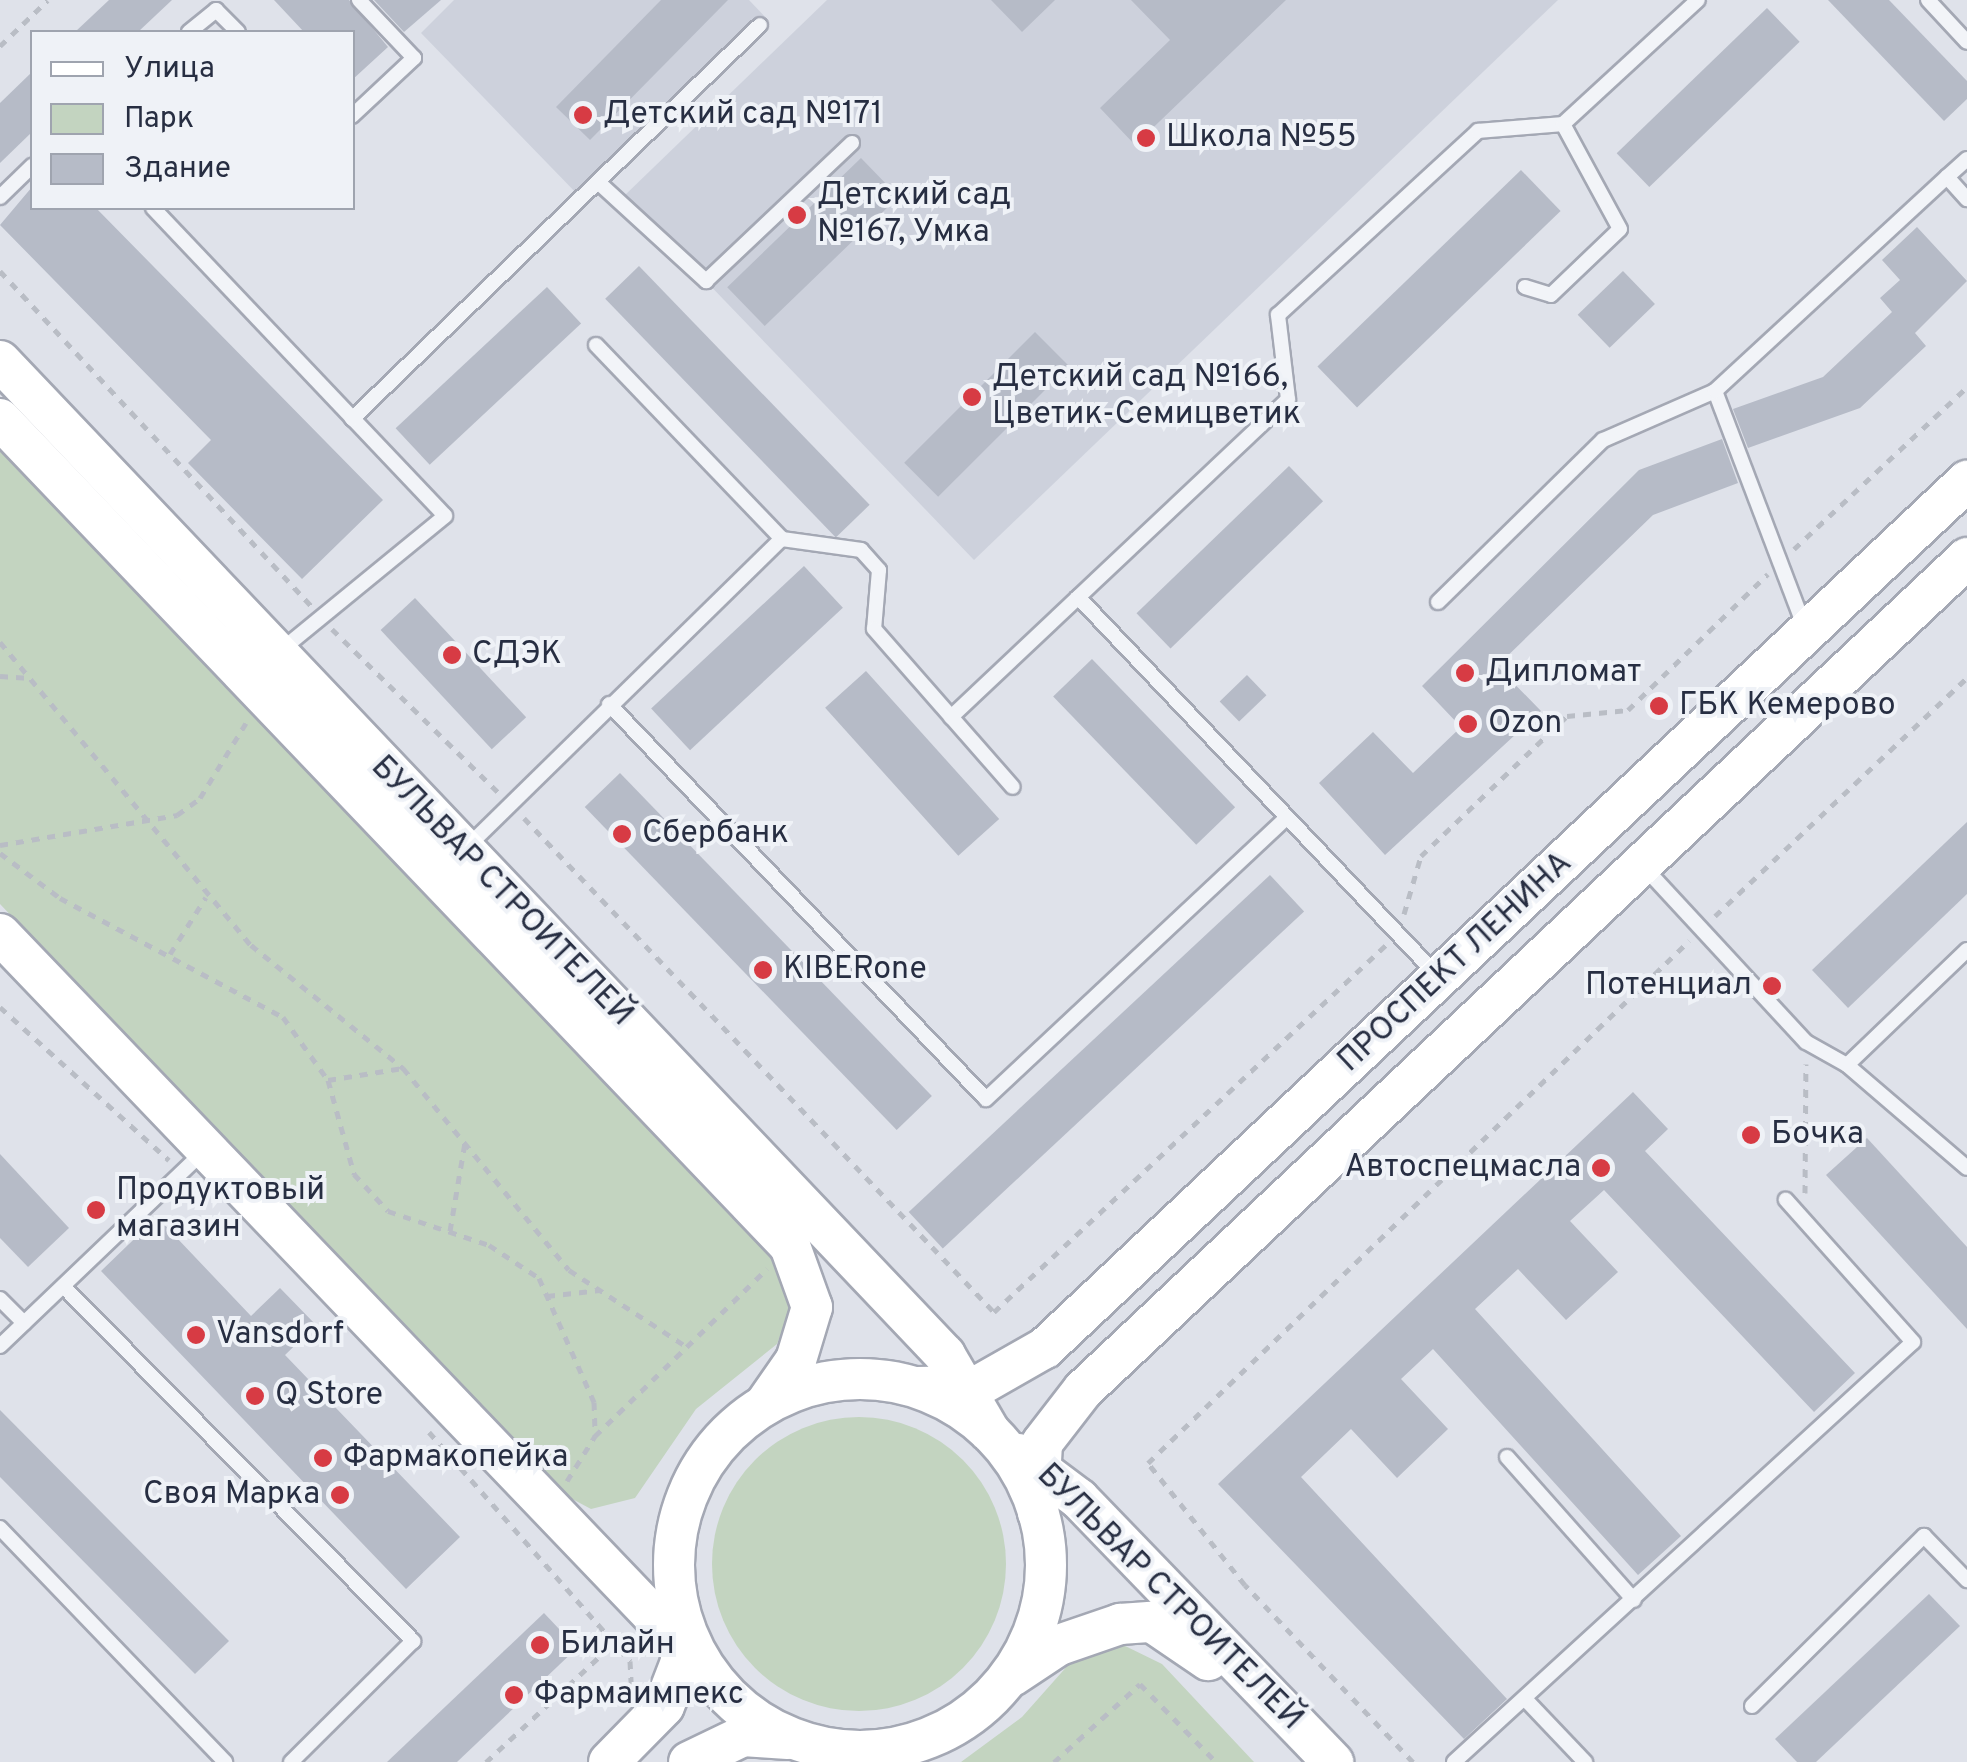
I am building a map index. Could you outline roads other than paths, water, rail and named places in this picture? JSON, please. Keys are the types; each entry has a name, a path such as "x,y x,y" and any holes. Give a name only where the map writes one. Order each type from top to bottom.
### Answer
{"main road":[{"name":"БУЛЬВАР СТРОИТЕЛЕЙ","path":"0,361 257,684 462,851 968,1388 994,1437 1036,1464 1333,1762"},
{"name":"БУЛЬВАР СТРОИТЕЛЕЙ","path":"0,419 257,684 800,1258 811,1289 808,1333 766,1403"},
{"name":"ПРОСПЕКТ ЛЕНИНА","path":"766,1403 857,1379 917,1387 968,1388 1004,1378 1045,1348 1967,481"},
{"name":"ПРОСПЕКТ ЛЕНИНА","path":"1008,1678 1044,1590 1036,1464 1053,1422 1967,558"},
{"path":"0,934 195,1160 777,1737"},
{"path":"917,1387 994,1437 1038,1513"},
{"path":"695,1659 678,1604 674,1543 688,1490 721,1438 766,1403"},
{"name":"БУЛЬВАР СТРОИТЕЛЕЙ","path":"1008,1678 1059,1645 1120,1624 1152,1622 1189,1640 1305,1762"},
{"path":"610,1762 664,1706 695,1659"},
{"path":"690,1762 720,1743 777,1737 864,1753 928,1738 1008,1678"}],"lane":[{"path":"355,113 414,58 359,0"},
{"path":"950,717 1288,400 1278,314 1478,131 1563,124 1698,0"},
{"path":"1928,0 1967,42"},
{"path":"191,30 216,10 236,30"},
{"path":"352,420 760,25"},
{"path":"1525,287 1552,295 1620,228 1563,124"},
{"path":"598,182 706,281 852,142"},
{"path":"1438,602 1603,440 1715,391 1967,158"},
{"path":"0,197 30,168"},
{"path":"1947,177 1967,199"},
{"path":"155,210 445,516 321,617 257,684"},
{"path":"596,345 782,539 861,550 879,570 874,628 1014,787"},
{"path":"1715,391 1806,630"},
{"path":"462,851 513,806 609,704 782,539"},
{"path":"1078,598 1441,979"},
{"path":"609,704 986,1098 1287,817"},
{"path":"1642,864 1806,1042 1848,1066 1967,1168"},
{"path":"1848,1066 1967,950"},
{"path":"0,1346 195,1160"},
{"path":"1454,1762 1913,1342 1786,1200"},
{"path":"63,1286 413,1641 291,1762"},
{"path":"0,1299 24,1323"},
{"path":"1507,1457 1634,1600"},
{"path":"0,1528 226,1762"},
{"path":"1752,1706 1924,1536 1967,1580"},
{"path":"1526,1700 1585,1762"}],"place":[{"name":"Детский сад №171","path":"583,115"},
{"name":"Школа №55","path":"1146,138"},
{"name":"Детский сад №167, Умка","path":"797,215"},
{"name":"Детский сад №166, Цветик-Семицветик","path":"972,397"},
{"name":"СДЭК","path":"452,655"},
{"name":"Дипломат","path":"1465,673"},
{"name":"ГБК Кемерово","path":"1659,706"},
{"name":"Ozon","path":"1468,724"},
{"name":"Сбербанк","path":"622,834"},
{"name":"KIBERone","path":"763,970"},
{"name":"Потенциал","path":"1772,986"},
{"name":"Бочка","path":"1751,1135"},
{"name":"Автоспецмасла","path":"1601,1168"},
{"name":"Продуктовый магазин","path":"96,1210"},
{"name":"Vansdorf","path":"196,1335"},
{"name":"Q Store","path":"255,1396"},
{"name":"Фармакопейка","path":"323,1458"},
{"name":"Своя Марка","path":"340,1495"},
{"name":"Билайн","path":"540,1645"},
{"name":"Фармаимпекс","path":"514,1695"}]}
